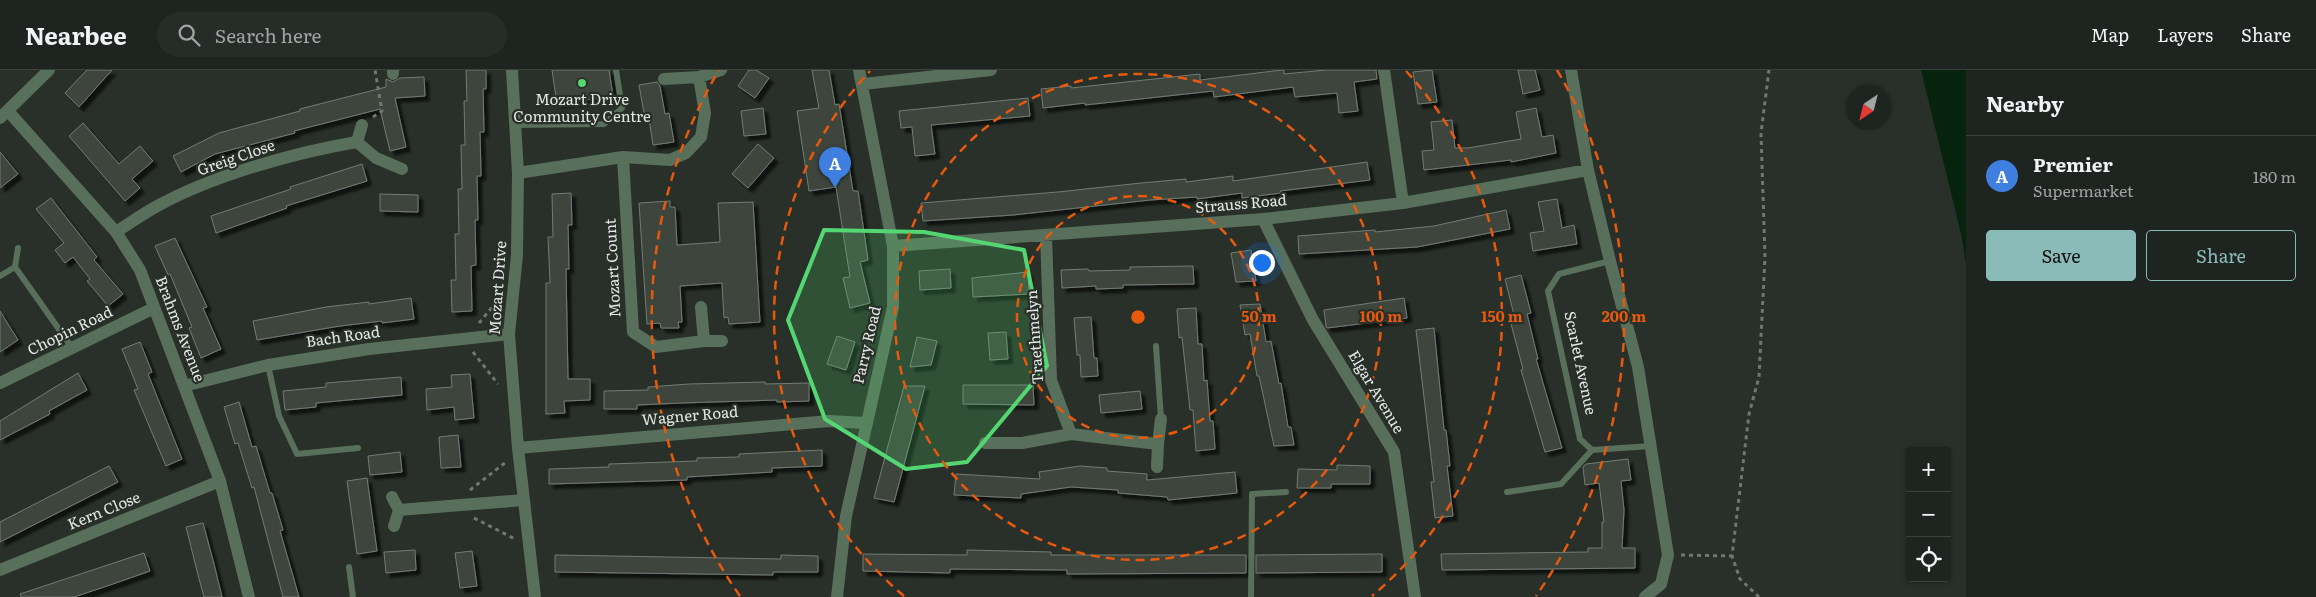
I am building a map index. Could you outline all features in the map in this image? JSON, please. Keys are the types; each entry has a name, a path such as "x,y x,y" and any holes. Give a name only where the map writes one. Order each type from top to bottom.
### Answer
{"street":[{"path":"4,114 49,70"},
{"name":"Mozart Drive","path":"512,70 518,173 517,255 509,334 518,448 534,597"},
{"path":"664,79 699,77 721,70"},
{"name":"Parry Road","path":"837,597 846,516 865,423 893,306 893,246 860,70"},
{"path":"863,84 991,70"},
{"path":"1384,70 1403,203"},
{"path":"1573,72 1588,170 1638,367 1668,555 1661,584 1645,597"},
{"path":"518,173 623,157 670,160 686,153 701,137 705,113 699,77"},
{"name":"Brahms Avenue","path":"4,114 116,232 140,270 220,481 250,597"},
{"path":"362,125 357,142 376,158 402,169"},
{"name":"Greig Close","path":"116,232 164,202 218,180 318,148 357,142"},
{"name":"Mozart Count","path":"623,157 633,332 656,347 704,341 722,341"},
{"name":"Strauss Road","path":"893,246 1263,220 1403,203 1588,170"},
{"name":"Elgar Avenue","path":"1263,220 1313,320 1394,452 1414,597"},
{"name":"Traethmelyn","path":"1046,235 1051,380 1071,434"},
{"path":"701,307 704,341"},
{"name":"Chopin Road","path":"0,384 154,308"},
{"name":"Bach Road","path":"184,386 268,365 369,349 509,334"},
{"path":"1157,467 1161,419"},
{"name":"Wagner Road","path":"518,448 829,421 865,423"},
{"path":"985,442 1022,443 1071,434 1158,444"},
{"name":"Kern Close","path":"0,570 220,481"},
{"path":"392,497 399,510 394,526"},
{"path":"399,510 524,500"}],"lane":[{"path":"516,125 604,124 622,108 616,70"},
{"path":"18,248 15,267 73,349"},
{"name":"Scarlet Avenue","path":"1592,450 1580,439 1548,291 1559,274 1610,261"},
{"path":"0,276 15,267"},
{"path":"1156,346 1161,419"},
{"path":"268,365 279,416 298,454 358,448"},
{"path":"1507,492 1561,484 1592,450 1651,446"},
{"path":"1251,597 1252,494 1286,492"},
{"path":"349,567 352,597"}],"path":[{"path":"362,125 382,111 375,70"},
{"path":"1760,597 1740,579 1732,556 1749,414 1759,377 1765,257 1761,134 1769,70"},
{"path":"1668,555 1732,556"}],"highlighted area":[{"path":"824,230 924,232 1024,250 1047,366 967,462 906,469 825,419 788,320"}],"shaded area":[{"path":"1921,70 1966,70 1966,265 1962,238"}],"building":[{"path":"87,70 112,70 79,107 65,93"},
{"path":"466,70 486,70 486,89 483,89 484,132 480,132 481,176 477,176 478,220 475,220 476,265 471,266 472,311 452,312 451,280 456,280 455,234 459,234 458,189 462,189 461,145 465,145 464,101 467,101"},
{"name":"Mozart Drive Community Centre","path":"552,70 609,70 613,96 557,104"},
{"path":"749,70 756,70 769,78 755,98 738,86"},
{"path":"812,70 829,70 835,105 839,104 853,191 858,191 868,260 860,262 870,303 850,308 843,278 850,277 836,187 809,191 797,111 819,108"},
{"path":"1284,70 1284,74 1326,70 1376,70 1377,79 1354,82 1358,111 1339,113 1337,93 1295,97 1293,87 1214,97 1213,91 1043,108 1041,89 1071,86 1071,88 1200,74 1200,80"},
{"path":"1432,70 1437,102 1418,104 1413,72"},
{"path":"1518,70 1535,70 1540,90 1523,94"},
{"path":"424,77 425,96 395,98 406,147 390,151 380,109 215,154 181,172 173,156 219,133 300,111 300,109 386,87 386,79 393,82 400,78"},
{"path":"657,82 660,86 665,114 669,113 674,142 653,145 648,112 644,113 639,85"},
{"path":"1028,98 1030,116 931,125 935,154 915,156 912,127 901,128 899,111"},
{"path":"763,108 766,134 744,136 741,111"},
{"path":"1536,108 1542,137 1553,135 1556,153 1511,162 1511,160 1424,170 1422,151 1434,150 1431,122 1452,120 1455,148 1468,148 1521,139 1516,112"},
{"path":"83,123 119,164 140,146 153,161 132,179 140,188 125,201 69,136"},
{"path":"758,144 774,158 748,188 732,174"},
{"path":"0,152 18,174 0,188"},
{"path":"1367,162 1370,180 1280,191 1281,193 1242,198 1242,193 1197,199 1197,197 1150,200 1013,215 923,221 921,203 1186,179 1186,182 1233,176 1233,181"},
{"path":"362,164 367,181 286,206 287,208 216,233 211,216 291,189 290,187"},
{"path":"571,193 572,225 568,225 569,269 566,269 568,379 590,379 590,400 564,401 565,413 546,414 546,283 550,283 548,237 553,237 552,194"},
{"path":"380,194 418,195 418,212 380,211"},
{"path":"51,198 97,257 94,260 123,294 108,306 87,281 90,279 73,257 65,263 55,250 64,243 36,209"},
{"path":"1557,199 1562,228 1574,225 1577,244 1533,251 1530,233 1544,231 1538,202"},
{"path":"670,201 670,207 675,207 677,245 720,242 718,203 753,202 760,322 729,324 728,317 724,318 722,283 680,286 682,322 678,322 679,328 661,328 660,323 647,324 639,203"},
{"path":"1506,210 1510,229 1417,247 1299,254 1298,236 1375,230 1375,232 1434,226"},
{"path":"175,238 207,307 203,308 221,349 201,358 189,328 192,327 170,274 168,275 155,246"},
{"path":"1251,250 1256,281 1236,282 1231,253"},
{"path":"1193,266 1194,284 1123,285 1123,288 1096,289 1096,286 1062,288 1061,270 1130,270 1130,267"},
{"path":"950,269 951,288 920,290 919,271"},
{"path":"1028,272 1029,294 973,297 972,278"},
{"path":"1521,275 1531,313 1527,314 1538,359 1536,359 1562,448 1545,452 1521,370 1523,369 1511,324 1516,323 1505,279"},
{"path":"411,298 414,319 340,326 257,340 253,321 326,307 369,302 369,304"},
{"path":"1404,298 1407,318 1327,328 1326,326 1324,310"},
{"path":"1260,304 1266,342 1271,341 1279,384 1281,383 1288,427 1291,427 1294,445 1274,446 1259,376 1257,376 1250,334 1245,335 1240,305"},
{"path":"1196,308 1198,344 1202,344 1204,381 1207,380 1210,421 1213,421 1215,449 1196,451 1193,410 1190,410 1182,337 1179,338 1177,309"},
{"path":"0,311 18,340 0,352"},
{"path":"1091,317 1094,358 1097,358 1098,376 1081,377 1080,355 1077,355 1074,318"},
{"path":"1434,328 1444,430 1446,430 1450,466 1447,466 1453,516 1435,518 1431,482 1434,482 1416,330"},
{"path":"1006,332 1008,359 990,360 988,333"},
{"path":"837,336 855,342 846,370 827,364"},
{"path":"917,337 937,341 931,365 910,367"},
{"path":"140,342 152,372 148,374 182,459 166,466 134,390 138,389 122,349"},
{"path":"78,373 87,390 49,411 50,414 0,440 0,421"},
{"path":"470,374 474,418 455,420 454,407 427,410 426,389 452,387 451,375"},
{"path":"401,377 402,395 316,403 316,407 285,410 283,391 326,387 326,383"},
{"path":"765,382 765,384 809,383 809,401 681,403 637,405 637,409 604,409 604,391 648,390 648,387 689,384"},
{"path":"963,385 1033,385 1034,405 963,404"},
{"path":"904,386 925,386 894,502 874,498"},
{"path":"1140,391 1142,409 1101,413 1099,395"},
{"path":"239,402 252,447 256,446 270,493 272,493 283,530 280,531 299,597 283,597 254,487 252,488 238,443 235,444 224,407"},
{"path":"458,435 461,467 441,468 439,437"},
{"path":"822,450 822,466 772,468 772,472 687,477 687,480 549,484 549,469 609,467 609,464 697,461 697,458 739,457 739,454"},
{"path":"400,452 402,472 370,475 368,456"},
{"path":"1628,459 1631,480 1621,481 1624,510 1622,548 1635,548 1635,568 1442,570 1441,554 1588,552 1588,548 1602,548 1602,522 1604,522 1599,483 1585,485 1583,467 1586,464"},
{"path":"1337,465 1370,466 1370,484 1331,484 1331,488 1297,488 1298,469 1337,470"},
{"path":"109,466 118,482 0,542 0,522"},
{"path":"1080,466 1107,468 1107,471 1147,474 1147,480 1235,472 1237,493 1168,500 1167,497 1118,493 1118,490 1071,487 1021,494 1021,498 954,495 956,474 1040,479 1039,472"},
{"path":"367,478 377,551 357,554 347,481"},
{"path":"203,523 222,597 204,597 198,575 186,527"},
{"path":"415,550 416,570 386,573 384,552"},
{"path":"967,550 1051,552 1051,555 1246,555 1246,573 1067,574 1067,570 950,569 950,573 863,571 863,554 967,555"},
{"path":"472,551 477,586 460,588 455,553"},
{"path":"144,553 150,571 74,597 21,597 20,594"},
{"path":"1382,554 1382,572 1256,573 1256,555"},
{"path":"555,555 781,559 781,555 818,556 818,572 773,572 773,575 555,572"}],"place":[{"name":"Mozart Drive Community Centre","path":"582,83"},
{"name":"Premier","path":"835,188"}]}
